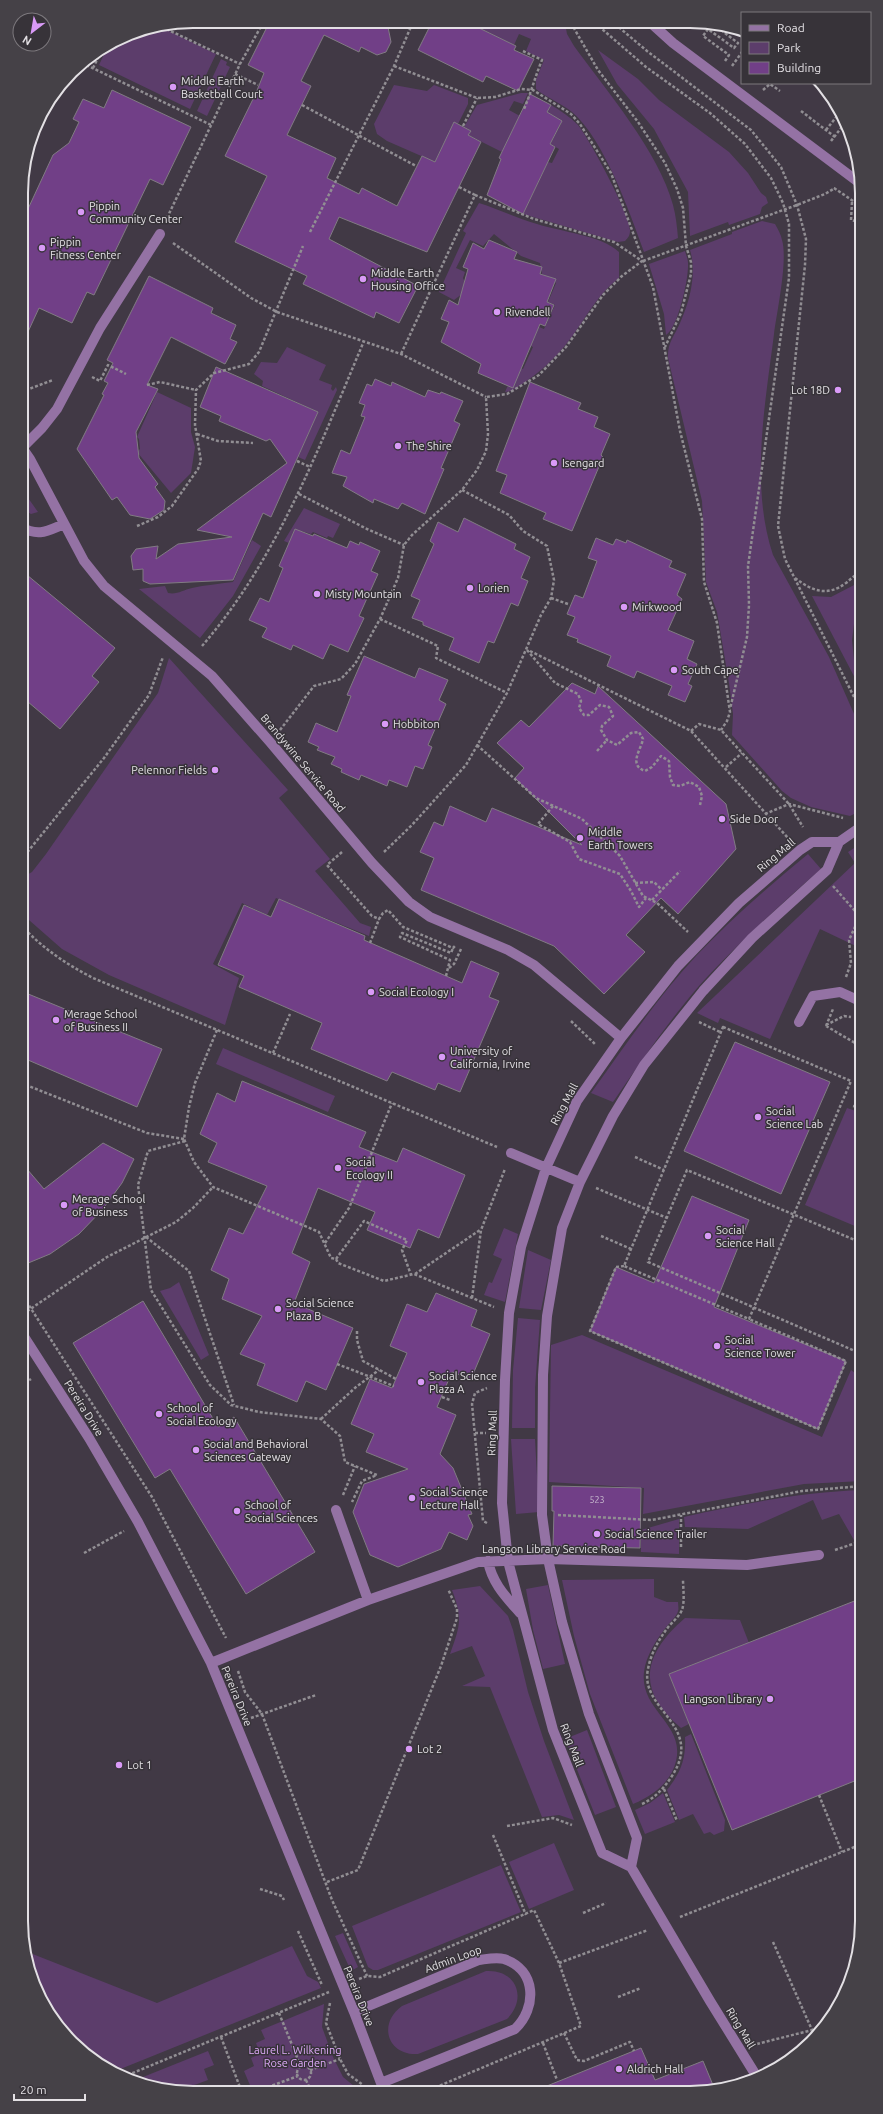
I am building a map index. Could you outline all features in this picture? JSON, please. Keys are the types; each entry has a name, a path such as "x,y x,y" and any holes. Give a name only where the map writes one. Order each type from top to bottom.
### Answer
{"street":[{"path":"656,28 673,43 855,179"},
{"path":"28,441 42,428 57,409 100,328 160,234"},
{"name":"Brandywine Service Road","path":"28,457 84,561 104,586 212,676 270,742 372,864 409,902 430,917 508,950 534,965 622,1038"},
{"path":"28,530 33,533 42,533 64,524"},
{"path":"631,1867 637,1838 589,1714 562,1622 548,1559 542,1515 543,1375 547,1316 562,1228 580,1182 613,1116 644,1065 703,991 752,938 827,870 839,842 855,831"},
{"name":"Ring Mall","path":"754,2073 631,1867 602,1853 553,1730 508,1561 502,1503 505,1380 509,1313 521,1246 546,1168 577,1101 608,1056 678,966 739,904 800,850 812,842 839,842"},
{"path":"799,1022 813,996 840,992 855,999"},
{"path":"511,1153 580,1182"},
{"name":"Pereira Drive","path":"28,1343 89,1438 138,1522 211,1663 354,2012 383,2086"},
{"path":"336,1510 368,1600"},
{"name":"Langson Library Service Road","path":"211,1663 368,1600 478,1562 548,1559 747,1565 819,1555"},
{"path":"488,1561 491,1575 500,1591 522,1615"},
{"name":"Admin Loop","path":"354,2012 479,1960 494,1958 503,1959 512,1963 522,1971 527,1981 530,2004 525,2018 515,2029 385,2086"}],"path":[{"path":"260,28 235,74 160,234 251,298 277,312 401,354 486,397 507,394 539,375 566,347 603,295 622,276 642,261 797,205 825,194 834,188"},
{"path":"310,232 394,66 410,28"},
{"path":"574,28 598,70 638,122 665,163 677,189 683,208 686,246 691,262 691,274 681,313 665,348"},
{"path":"600,28 646,67 710,113 745,144 771,178 789,224 789,278 775,367 749,559 747,637 730,712 727,722 721,730"},
{"path":"620,28 647,51 751,130 781,167 797,205 806,239 805,265 778,526 785,559 855,699"},
{"path":"722,31 738,43 734,48 708,29 703,36 729,55 724,61 731,66"},
{"path":"168,30 240,64"},
{"path":"523,51 542,60 533,90 524,109"},
{"path":"736,60 741,53"},
{"path":"93,68 98,59"},
{"path":"88,66 211,125"},
{"path":"394,66 477,98 495,97 521,89 533,90 561,107 580,124 611,173 631,222 642,261 653,287 680,431 702,519 704,582 717,623 730,712"},
{"path":"235,74 258,85"},
{"path":"758,87 763,91 770,84 780,91"},
{"path":"462,126 477,98"},
{"path":"302,105 416,166"},
{"path":"801,111 835,137"},
{"path":"826,130 836,116"},
{"path":"831,142 841,128"},
{"path":"459,187 474,195 534,219 614,242 642,261"},
{"path":"401,354 474,195"},
{"path":"852,202 851,220 855,221"},
{"path":"137,526 158,517 167,510 191,482 201,460 195,411 196,390 214,373 248,364 259,352 277,312 303,246"},
{"path":"192,659 231,611 299,494 364,341"},
{"path":"108,365 126,374"},
{"path":"28,389 77,370"},
{"path":"147,385 160,382 196,390"},
{"path":"270,742 314,686 341,679 355,664 380,620 398,578 404,544 462,490 477,470 486,451 488,434 486,397"},
{"path":"197,434 218,440 252,443"},
{"path":"297,461 310,467"},
{"path":"372,864 412,825 466,765 507,693 541,616 551,598 554,580 547,546 523,531 509,515 462,490"},
{"path":"299,494 367,529 404,544"},
{"path":"793,576 808,588 825,591 838,589 855,576"},
{"path":"551,598 568,604"},
{"path":"380,620 438,646 436,658 507,693"},
{"path":"28,851 104,758 149,696 169,640"},
{"path":"527,650 691,731 726,767 765,814 800,850"},
{"path":"527,650 555,683 578,694 581,702 579,708 584,715 589,716 600,705 610,707 613,716 602,726 601,730 607,740 617,746 631,733 639,732 643,739 635,761 637,765 645,771 652,767 661,756 665,758 669,761 670,777 673,785 680,786 690,782 699,787 702,796 700,805"},
{"path":"691,731 699,724 721,730 789,804 812,842"},
{"path":"596,751 607,740"},
{"path":"477,745 536,798 582,819 620,856 643,896 652,900 689,932"},
{"path":"726,767 742,754"},
{"path":"765,814 789,804 843,818 855,824"},
{"path":"553,806 538,824 570,842 579,859 620,874 639,907 646,898"},
{"path":"344,850 327,865 372,916 379,919"},
{"path":"652,900 680,871"},
{"path":"822,875 855,911"},
{"path":"635,882 654,882 662,890"},
{"path":"370,943 379,919 383,913 388,910 403,927 453,948"},
{"path":"849,940 855,929"},
{"path":"28,932 61,961 93,978 511,1153 481,1230 472,1298"},
{"path":"446,976 449,969 450,960 400,937 402,933 451,953 457,944 469,950"},
{"path":"449,969 454,964 462,946"},
{"path":"273,1053 290,1014"},
{"path":"684,1015 720,1032"},
{"path":"855,1018 844,1016 826,1026 855,1043"},
{"path":"569,1019 608,1056"},
{"path":"624,1266 722,1027 851,1081 749,1319"},
{"path":"217,1030 195,1083 189,1107 185,1140 194,1162 213,1187 319,1232 331,1258 336,1259 338,1263 384,1280 412,1274 481,1230"},
{"path":"28,1086 147,1133 185,1140"},
{"path":"324,1243 348,1208 392,1103"},
{"path":"185,1140 148,1151 138,1186 146,1237 151,1290 210,1385 234,1405 259,1412 321,1419 340,1436 345,1462 377,1475 362,1481 351,1504"},
{"path":"635,1157 664,1170"},
{"path":"855,1240 687,1170 648,1262 855,1351"},
{"path":"580,1182 667,1218"},
{"path":"28,1311 107,1257 176,1222 193,1208 213,1187"},
{"path":"336,1259 364,1221 407,1240 402,1250 412,1274 509,1313"},
{"path":"601,1236 631,1249"},
{"path":"146,1237 189,1271 234,1405"},
{"path":"624,1266 749,1319 846,1361 818,1429 590,1331 616,1267 624,1266"},
{"path":"28,1303 152,1497 234,1654 240,1680 245,1692 262,1714 332,1900 367,1976"},
{"path":"357,1331 357,1340 363,1361 396,1379"},
{"path":"337,1364 394,1386"},
{"path":"321,1419 356,1387 379,1370"},
{"path":"475,1393 472,1406 483,1521"},
{"path":"442,1397 450,1400"},
{"path":"336,1510 356,1466"},
{"path":"564,1515 652,1520 681,1515 730,1503 802,1491 855,1487"},
{"path":"626,1811 648,1801 664,1789 676,1770 682,1751 679,1736 671,1720 655,1701 648,1687 647,1671 652,1654 663,1634 682,1610 683,1562 681,1552 681,1515"},
{"path":"84,1553 138,1522"},
{"path":"819,1555 855,1543"},
{"path":"326,1882 358,1870 375,1830 441,1666 457,1618 457,1609 447,1585"},
{"path":"236,1723 316,1695"},
{"path":"664,1789 677,1821"},
{"path":"819,1795 842,1852"},
{"path":"508,1826 553,1818"},
{"path":"493,1835 526,1915"},
{"path":"727,1897 855,1847"},
{"path":"260,1889 282,1896 284,1900"},
{"path":"584,1913 606,1903"},
{"path":"298,1931 330,2004 326,2023 340,2059 348,2074 363,2086"},
{"path":"559,1963 621,1940"},
{"path":"739,2049 812,2030 774,1942"},
{"path":"618,1997 641,1988"},
{"path":"279,2013 301,2067"},
{"path":"564,2033 578,2060 584,2061 630,2042 634,2051"},
{"path":"222,2037 240,2086"},
{"path":"543,2043 557,2080"},
{"path":"310,2070 340,2059"},
{"path":"306,2080 300,2079 297,2070 301,2067 307,2067 310,2070"},
{"path":"306,2080 310,2075 310,2070"},
{"path":"270,2086 298,2076"},
{"path":"306,2080 309,2086"}],"shaded area":[{"name":"University of California, Irvine","path":"700,28 722,31 741,36 741,84 814,84 838,120 852,161 855,183 855,1931 852,1953 838,1994 821,2021 807,2038 790,2052 763,2069 722,2083 700,2086 183,2086 161,2083 120,2069 93,2052 76,2038 62,2021 45,1994 31,1953 28,1931 28,183 31,161 45,120 62,93 76,76 93,62 120,45 140,37 172,29"}],"green space":[{"path":"479,28 566,28 567,34 574,46 630,122 656,164 673,205 678,238 644,252 624,198 595,140 584,124 572,112 536,89 536,80 544,60 526,51 531,39 519,34 514,45"},
{"name":"Middle Earth Basketball Court","path":"167,30 216,54 190,109 99,65 104,55 120,45 140,37"},
{"path":"598,50 638,79 659,100 729,152 748,173 761,193 766,197 768,203 762,207 760,214 729,225 728,222 690,236 688,192 654,129 617,84"},
{"path":"221,59 227,62 226,65 230,67 207,116 197,111"},
{"path":"394,85 427,91 434,85 468,98 468,104 458,124 454,123 435,162 387,141 377,134 374,124"},
{"path":"521,93 528,93 523,104 514,101 509,110 520,116 502,152 468,135 471,131 464,127 477,105"},
{"path":"551,105 572,119 578,125 599,160 628,222 630,233 625,241 618,242 523,214 548,162 552,163 559,149 550,144 561,124 558,119 547,112"},
{"path":"479,203 537,224 591,238 611,246 619,252 619,278 596,302 563,348 552,360 532,377 511,391 505,392 516,367 523,369 533,347 522,342 529,323 544,329 555,305 548,302 556,283 542,274 540,263 521,256 494,234 483,246 470,240 456,268 465,272 463,278 466,285 462,294 454,300 439,292 466,233 463,231"},
{"path":"762,221 775,224 780,234 784,249 783,273 764,417 761,473 762,501 766,529 773,555 829,657 855,716 855,814 850,816 811,807 791,798 782,791 732,735 733,714 717,612 706,582 702,501 668,353 670,343 687,306 693,277 690,250 732,234 732,232"},
{"path":"685,251 688,270 685,291 675,323 666,335 664,314 649,264"},
{"path":"287,347 326,365 319,380 332,385 331,389 333,391 336,387 337,390 305,460 298,457 318,412 262,386 263,381 254,374 261,362 277,363"},
{"path":"157,392 191,408 191,432 195,447 191,473 171,493 137,452 140,449 139,439 137,437"},
{"path":"28,498 38,512 31,514 28,512"},
{"path":"304,508 340,524 333,538 328,536 327,538 313,532 311,534 301,531 289,543 284,541"},
{"path":"252,540 261,546 233,596 200,638 139,589 165,586 168,593 174,593 197,587 233,582"},
{"path":"855,585 855,616 852,640 855,678 812,596 831,597"},
{"path":"169,658 288,790 279,798 330,859 315,871 360,923 371,927 369,936 276,898 267,915 242,903 213,964 239,978 225,1025 109,975 62,949 28,919 28,874 32,872 46,854 158,693"},
{"path":"855,848 855,863 848,852"},
{"path":"808,854 821,869 763,921 708,976 670,1021 613,1102 591,1093 655,1005 696,956 750,903"},
{"path":"855,863 855,946 820,929 770,1039 720,1018 718,1023 697,1013"},
{"path":"223,1048 335,1096 328,1112 216,1064"},
{"path":"847,1108 855,1111 855,1226 805,1205"},
{"path":"504,1228 518,1234 505,1302 484,1295 489,1282 492,1283 502,1259 493,1255"},
{"path":"528,1250 551,1260 541,1310 519,1308"},
{"path":"179,1282 209,1355 201,1360 160,1291 170,1288"},
{"path":"518,1318 540,1320 535,1388 535,1428 512,1428 513,1370"},
{"path":"582,1335 822,1437 851,1370 855,1373 855,1481 804,1484 643,1514 644,1488 549,1482 551,1345"},
{"path":"511,1439 535,1439 539,1512 516,1514"},
{"path":"855,1490 854,1540 839,1514 822,1520 813,1500 748,1529 685,1527 684,1517 772,1499"},
{"path":"679,1519 679,1554 641,1552 641,1530"},
{"path":"654,1579 654,1597 667,1602 678,1602 678,1609 676,1615 659,1636 647,1659 644,1672 645,1686 649,1699 671,1731 676,1743 677,1756 672,1772 664,1783 650,1795 633,1804 590,1694 574,1636 562,1580"},
{"path":"548,1585 565,1664 543,1669 533,1630 526,1589"},
{"path":"480,1586 508,1616 513,1630 528,1692 544,1741 574,1820 559,1815 542,1817 490,1687 462,1686 485,1676 472,1646 450,1654 459,1622 458,1608 452,1590"},
{"path":"685,1618 740,1620 749,1643 669,1674 689,1724 681,1728 666,1714 657,1700 651,1687 650,1673 653,1659 660,1646"},
{"path":"587,1730 616,1807 595,1815 565,1739"},
{"path":"691,1734 725,1820 724,1831 714,1835 710,1832 704,1834 693,1814 679,1820 667,1790 682,1765 685,1752 685,1737"},
{"path":"663,1793 675,1822 645,1834 635,1810 650,1803"},
{"path":"554,1843 574,1890 529,1909 509,1862"},
{"path":"501,1865 521,1912 378,1970 373,1970 368,1967 352,1926"},
{"path":"343,1933 358,1967 351,1971 335,1936"},
{"path":"292,1946 307,1976 318,1982 321,1988 120,2069 84,2045 62,2021 45,1994 31,1953 157,2003"},
{"path":"486,1971 505,1975 516,1986 517,2002 507,2019 418,2054 399,2050 393,2044 389,2038 388,2030 390,2021 394,2013 402,2006"},
{"name":"Laurel L. Wilkening Rose Garden","path":"324,2004 322,2027 333,2057 343,2077 354,2086 250,2086 244,2071 254,2066 251,2058 260,2054 256,2043 265,2039 261,2030"},
{"path":"208,2051 214,2065 204,2069 208,2080 190,2086 172,2085 142,2077"}],"building":[{"path":"266,28 388,28 391,42 386,52 377,55 361,47 359,52 324,35 301,81 311,86 287,135 336,158 327,178 359,194 362,188 397,206 422,156 435,162 454,122 471,131 468,135 481,142 427,252 339,217 329,239 418,286 399,323 376,312 374,318 303,284 307,276 235,242 267,176 225,156 256,93 264,73 248,65"},
{"path":"429,28 479,28 516,46 514,50 534,59 518,91 486,76 483,82 418,50"},
{"name":"Pippin Community Center","path":"112,90 191,127 163,185 150,179 94,295 87,292 72,323 39,308 28,332 28,209 53,155 69,143 79,122 73,119 83,99 104,108"},
{"path":"530,94 551,105 547,112 562,121 550,144 555,147 523,214 487,195 501,159 499,158"},
{"name":"Rivendell","path":"489,240 517,252 514,259 542,267 540,274 556,279 547,302 554,305 545,326 540,324 513,388 478,373 481,364 441,342 449,322 441,319 449,300 458,305 468,269 463,267 473,243 484,249"},
{"path":"149,276 213,308 211,313 236,325 230,339 237,342 225,364 171,337 147,385 158,389 136,432 139,458 158,484 155,487 165,501 164,510 150,519 130,515 117,497 112,500 77,449 104,395 102,394 108,383 104,381 113,363 107,360"},
{"path":"216,367 318,412 271,517 263,513 233,580 150,584 143,581 143,569 133,570 131,556 136,549 158,546 156,559 178,544 232,537 197,530 287,463 270,439 266,441 219,421 221,416 200,407"},
{"name":"The Shire","path":"375,379 391,386 392,382 425,397 428,390 440,394 441,392 463,401 454,421 460,424 441,468 444,469 425,514 402,503 398,509 374,499 373,503 343,486 347,477 332,473 341,450 350,454 365,417 361,416 365,405 359,403 367,384 372,386"},
{"name":"Isengard","path":"530,382 581,403 578,409 598,417 594,427 610,434 601,455 603,457 572,531 543,519 546,513 500,493 507,475 496,471"},
{"name":"Lorien","path":"464,518 516,544 514,549 530,557 521,578 528,581 518,606 511,603 494,643 488,641 479,663 449,650 454,638 423,625 423,622 412,618 420,600 411,596 434,544 430,541 438,522 458,532"},
{"name":"Misty Mountain","path":"295,529 313,536 314,534 347,548 350,541 359,545 360,542 380,551 371,571 378,574 359,616 364,618 348,652 330,644 323,659 293,645 291,650 262,637 267,628 249,620 260,598 269,602 283,568 279,566"},
{"name":"Mirkwood","path":"596,538 613,545 616,539 626,543 627,540 672,561 669,567 686,574 677,595 682,599 668,630 694,641 687,659 697,664 688,684 692,686 685,702 668,695 672,686 637,671 634,678 607,666 611,656 577,642 578,639 567,635 575,617 567,614 575,595 583,598 597,561 588,558"},
{"path":"28,576 115,648 92,676 99,682 60,729 28,702"},
{"name":"Hobbiton","path":"364,656 415,678 419,668 448,680 439,700 446,704 428,745 432,747 423,769 415,766 407,787 389,780 387,786 361,775 359,780 341,772 342,769 331,764 335,757 317,750 319,747 308,742 316,723 337,732 351,696 347,695"},
{"name":"Middle Earth Towers","path":"572,683 595,694 598,686 726,804 736,849 678,914 661,898 626,935 645,952 604,994 554,946 421,890 434,858 420,852 434,822 443,826 450,806 486,822 492,808 582,845 515,778 524,768 497,743 521,720 529,727"},
{"name":"Social Ecology I","path":"279,899 365,936 364,940 462,983 471,961 499,973 489,997 499,1001 460,1092 438,1083 435,1090 392,1072 387,1081 311,1049 322,1023 239,987 244,976 218,965 244,905 271,917"},
{"name":"Merage School of Business II","path":"28,994 162,1049 137,1107 28,1060"},
{"name":"Social Science Lab","path":"735,1042 830,1082 781,1194 684,1151"},
{"path":"242,1081 366,1132 359,1147 397,1162 403,1148 465,1175 439,1238 418,1229 410,1248 367,1230 375,1212 318,1188 292,1253 310,1262 294,1303 353,1328 326,1390 306,1381 297,1402 257,1385 265,1364 240,1354 262,1316 222,1299 229,1279 211,1270 229,1228 243,1234 267,1186 208,1162 217,1143 200,1134 217,1093 235,1102"},
{"name":"Merage School of Business","path":"103,1143 134,1159 122,1183 103,1209 79,1234 50,1254 28,1263 28,1170 44,1189"},
{"name":"Social Science Tower","path":"692,1196 749,1220 714,1307 846,1361 818,1429 590,1331 616,1267 654,1283"},
{"path":"436,1293 477,1310 471,1326 490,1334 471,1379 452,1372 437,1407 456,1415 440,1454 453,1468 472,1514 468,1515 473,1526 467,1540 449,1532 441,1549 398,1567 370,1555 353,1512 364,1484 408,1469 366,1452 374,1434 351,1424 370,1379 392,1388 407,1353 390,1346 407,1304 427,1312"},
{"name":"Social and Behavioral Sciences Gateway","path":"143,1301 218,1427 234,1417 315,1552 246,1594 170,1469 155,1478 73,1343"},
{"path":"552,1486 641,1488 640,1548 553,1546 554,1511 552,1511"},
{"name":"Langson Library","path":"855,1601 855,1781 732,1830 669,1674"},
{"name":"Aldrich Hall","path":"641,2048 655,2080 703,2061 713,2085 700,2086 547,2086"}],"place":[{"name":"Middle Earth Basketball Court","path":"173,87"},
{"name":"Pippin Community Center","path":"81,212"},
{"name":"Pippin Fitness Center","path":"42,248"},
{"name":"Middle Earth Housing Office","path":"363,279"},
{"name":"Rivendell","path":"497,312"},
{"name":"Lot 18D","path":"838,390"},
{"name":"The Shire","path":"398,446"},
{"name":"Isengard","path":"554,463"},
{"name":"Lorien","path":"470,588"},
{"name":"Misty Mountain","path":"317,594"},
{"name":"Mirkwood","path":"624,607"},
{"name":"South Cape","path":"674,670"},
{"name":"Hobbiton","path":"385,724"},
{"name":"Pelennor Fields","path":"215,770"},
{"name":"Side Door","path":"722,819"},
{"name":"Middle Earth Towers","path":"580,838"},
{"name":"Social Ecology I","path":"371,992"},
{"name":"Merage School of Business II","path":"56,1020"},
{"name":"University of California, Irvine","path":"442,1057"},
{"name":"Social Science Lab","path":"758,1117"},
{"name":"Social Ecology II","path":"338,1168"},
{"name":"Merage School of Business","path":"64,1205"},
{"name":"Social Science Hall","path":"708,1236"},
{"name":"Social Science Plaza B","path":"278,1309"},
{"name":"Social Science Tower","path":"717,1346"},
{"name":"Social Science Plaza A","path":"421,1382"},
{"name":"School of Social Ecology","path":"159,1414"},
{"name":"Social and Behavioral Sciences Gateway","path":"196,1450"},
{"name":"Social Science Lecture Hall","path":"412,1498"},
{"name":"School of Social Sciences","path":"237,1511"},
{"name":"Social Science Trailer","path":"597,1534"},
{"name":"Langson Library","path":"770,1699"},
{"name":"Lot 2","path":"409,1749"},
{"name":"Lot 1","path":"119,1765"},
{"name":"Aldrich Hall","path":"619,2069"}]}
